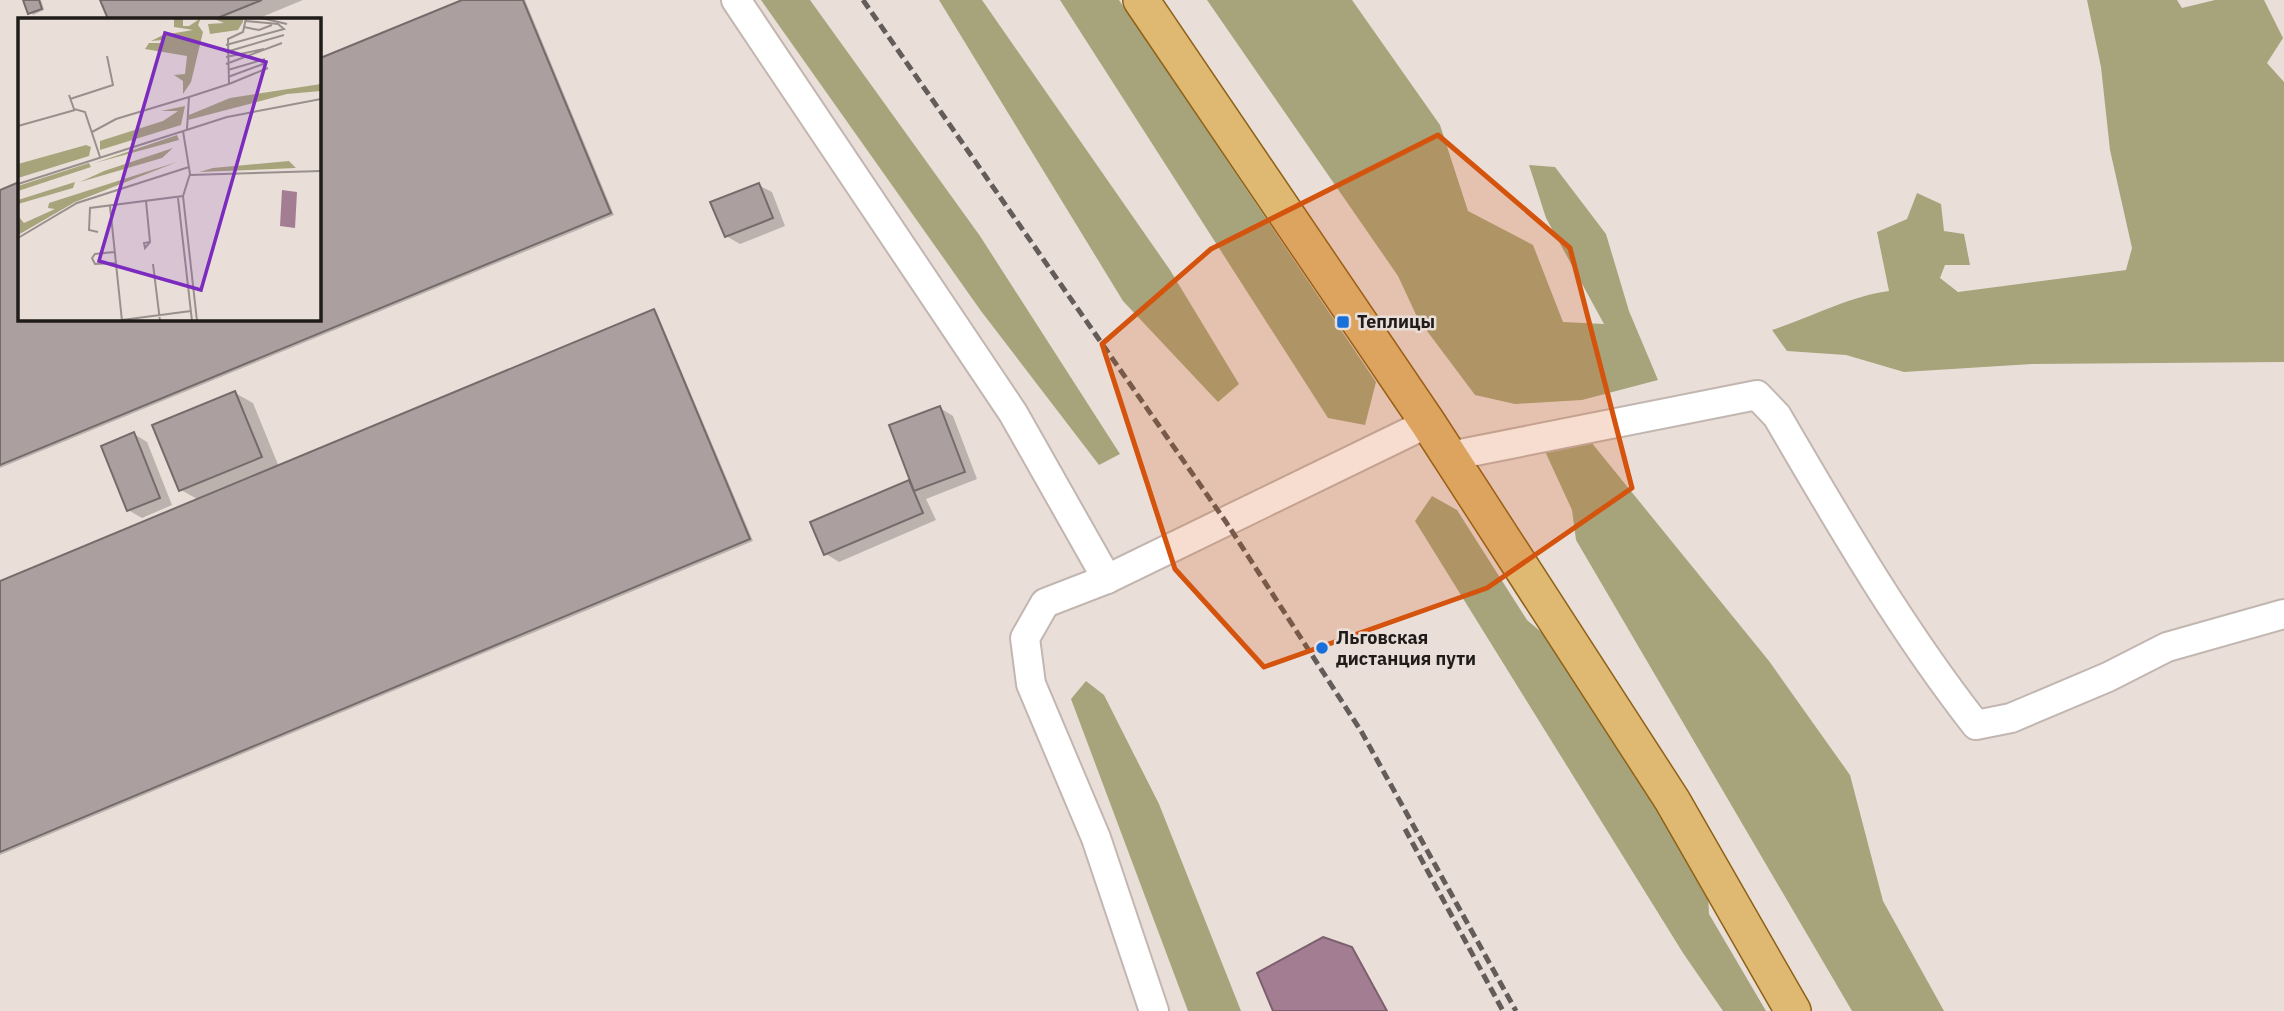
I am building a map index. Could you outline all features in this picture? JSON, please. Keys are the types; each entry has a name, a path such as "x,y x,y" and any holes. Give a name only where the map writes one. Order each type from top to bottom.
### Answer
{"main road":[{"path":"1141,0 1429,423 1672,800 1793,1011"}],"street":[{"path":"736,0 1013,412 1107,579"},
{"path":"1450,456 1758,395 1777,416 1871,576 1976,725 2011,718 2108,677 2167,647 2284,614"},
{"path":"1154,1011 1096,838 1031,684 1025,638 1045,603 1107,579 1429,423"}],"highlighted area":[{"path":"1438,135 1570,248 1632,488 1487,588 1264,667 1175,569 1102,344 1211,249"}],"shaded area":[{"path":"761,0 810,0 980,236 1120,454 1099,465 981,311"},
{"path":"939,0 982,0 1170,270 1239,384 1218,402 1123,301"},
{"path":"1060,0 1119,0 1376,382 1365,425 1328,418"},
{"path":"1207,0 1352,0 1440,125 1468,211 1533,245 1563,322 1604,324 1546,218 1529,165 1555,167 1606,234 1629,311 1658,380 1582,400 1515,404 1475,395 1418,319 1398,276"},
{"path":"2087,0 2177,0 2182,8 2215,0 2264,0 2283,38 2267,63 2284,82 2284,362 2032,364 1904,372 1846,355 1787,351 1772,330 1846,302 1889,291 1877,232 1907,219 1917,193 1941,204 1944,231 1964,234 1970,265 1945,265 1940,278 1958,292 2126,270 2132,248 2110,150 2101,67"},
{"path":"1591,442 1769,661 1850,775 1883,901 1944,1011 1852,1011 1576,540 1572,510 1543,447"},
{"path":"1432,496 1457,510 1527,620 1554,643 1708,893 1709,914 1766,1011 1723,1011 1683,953 1415,521"},
{"path":"1086,681 1104,695 1159,804 1241,1011 1188,1011 1071,699"},
{"path":"1323,937 1352,947 1387,1011 1273,1011 1257,973"}],"building":[{"path":"23,0 39,0 42,9 28,14"},
{"path":"100,0 262,0 217,18 108,18"},
{"path":"462,0 523,0 611,213 0,465 0,190 18,182 18,320 320,320 320,58"},
{"path":"759,183 773,218 725,237 710,202"},
{"path":"654,309 750,539 0,852 0,581"},
{"path":"235,391 262,457 179,491 152,425"},
{"path":"940,406 965,472 914,491 889,425"},
{"path":"134,432 160,498 127,511 101,446"},
{"path":"909,480 923,513 824,555 810,522"}],"railway":[{"path":"863,0 1226,522 1361,731 1516,1011"},
{"path":"1405,829 1503,1011"}],"place":[{"name":"Теплицы","path":"1343,322"},
{"name":"Льговская дистанция пути","path":"1322,648"}]}
